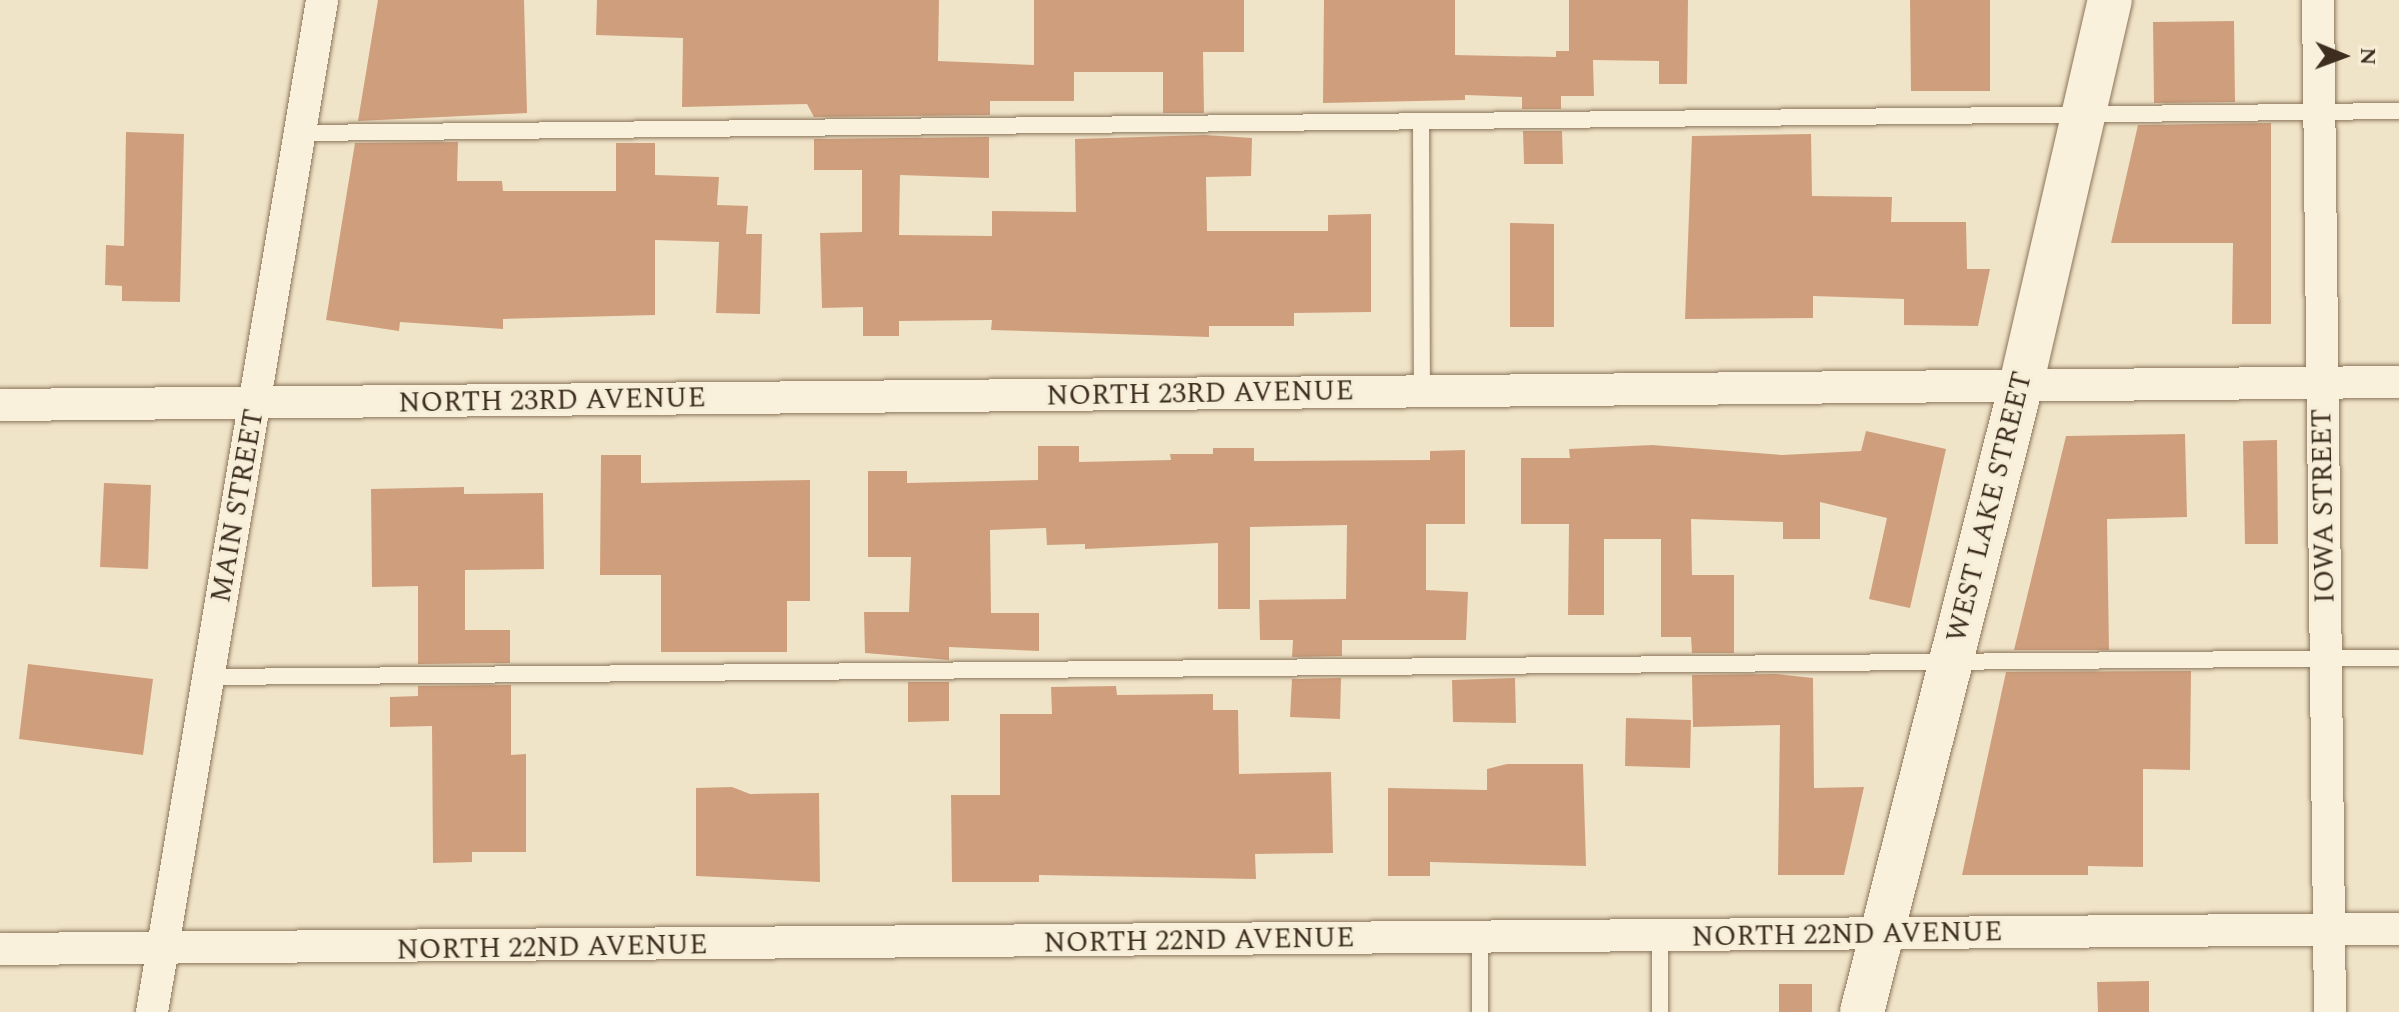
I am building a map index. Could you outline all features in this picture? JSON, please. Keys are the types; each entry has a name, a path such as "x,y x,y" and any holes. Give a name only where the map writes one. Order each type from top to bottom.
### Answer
{"main road":[{"name":"WEST LAKE STREET","path":"1862,1012 2021,385 2110,0"}],"street":[{"name":"MAIN STREET","path":"152,1012 322,0"},
{"name":"IOWA STREET","path":"2318,0 2330,1012"},
{"name":"NORTH 23RD AVENUE","path":"0,405 2399,382"},
{"name":"NORTH 22ND AVENUE","path":"0,949 162,952 2399,929"}],"lane":[{"path":"301,133 2399,111"},
{"path":"1421,121 1422,392"},
{"path":"209,677 2399,658"},
{"path":"1660,937 1660,1012"},
{"path":"1480,938 1480,1012"}],"building":[{"path":"378,0 524,0 527,113 358,121"},
{"path":"597,0 939,0 938,61 1034,65 1034,0 1244,0 1244,52 1203,52 1204,113 1163,113 1163,72 1074,72 1074,101 990,101 990,115 814,117 807,104 682,107 683,38 596,35"},
{"path":"1324,0 1455,0 1455,55 1556,57 1556,51 1569,51 1569,0 1688,0 1687,84 1659,84 1659,61 1593,60 1594,96 1561,96 1561,109 1522,109 1522,97 1465,95 1465,100 1323,103"},
{"path":"1910,0 1990,0 1990,91 1911,91"},
{"path":"2234,21 2235,102 2154,103 2153,22"},
{"path":"2271,123 2271,324 2232,324 2233,243 2111,243 2138,125"},
{"path":"1523,131 1562,131 1563,164 1524,164"},
{"path":"126,132 184,134 180,302 122,301 122,286 105,285 106,245 124,246"},
{"path":"1811,134 1812,196 1892,197 1891,222 1966,222 1967,269 1990,269 1978,326 1904,325 1904,299 1813,296 1813,318 1685,319 1692,136"},
{"path":"1205,135 1252,138 1251,176 1206,177 1207,231 1328,231 1328,215 1371,214 1371,312 1294,313 1294,326 1209,326 1209,337 991,330 992,320 899,321 899,336 863,336 863,307 822,308 820,233 862,232 862,170 814,170 814,139 989,137 989,178 900,175 899,235 992,236 992,211 1076,212 1075,139"},
{"path":"458,142 457,181 502,181 503,191 616,191 616,143 655,143 655,175 719,177 717,205 748,206 746,234 762,234 760,314 716,313 719,242 655,240 655,315 503,319 503,329 400,322 399,331 326,320 355,143"},
{"path":"1510,223 1554,224 1554,327 1510,327"},
{"path":"1866,431 1946,449 1910,608 1869,599 1887,518 1820,502 1820,539 1783,539 1783,522 1691,519 1692,575 1734,575 1734,653 1692,653 1691,637 1661,637 1661,539 1604,539 1604,615 1568,615 1569,524 1521,524 1521,458 1570,458 1569,449 1652,445 1782,455 1861,451"},
{"path":"2185,434 2187,517 2107,519 2109,650 2014,650 2066,436"},
{"path":"2277,440 2278,544 2245,544 2243,441"},
{"path":"1038,446 1079,446 1079,462 1171,460 1170,454 1213,454 1213,448 1254,448 1254,461 1430,460 1430,451 1465,450 1465,524 1426,524 1426,590 1468,592 1466,640 1342,640 1342,656 1292,657 1293,640 1260,640 1259,600 1346,599 1347,525 1250,527 1250,609 1218,609 1218,543 1085,549 1085,544 1047,545 1046,528 990,530 991,613 1039,613 1039,651 949,647 949,660 865,653 864,612 909,612 911,557 868,557 868,471 907,471 907,483 1038,480"},
{"path":"601,455 641,455 641,483 810,480 810,601 787,601 787,652 661,652 661,575 600,575"},
{"path":"104,483 151,485 148,569 100,567"},
{"path":"464,487 464,494 543,493 544,569 465,570 465,630 510,630 510,663 418,664 418,586 372,587 371,489"},
{"path":"28,664 153,679 143,755 19,739"},
{"path":"2191,671 2190,770 2143,769 2143,867 2088,866 2088,875 1962,875 2006,672"},
{"path":"1776,674 1813,678 1814,788 1864,787 1844,875 1778,875 1780,725 1693,727 1692,675"},
{"path":"1341,678 1340,719 1290,717 1292,679"},
{"path":"1515,678 1516,723 1453,722 1452,680"},
{"path":"908,682 949,682 949,721 908,722"},
{"path":"511,685 511,755 526,754 526,852 472,852 472,862 433,863 432,726 390,727 390,697 418,696 418,686"},
{"path":"1116,686 1117,695 1213,694 1213,710 1238,710 1239,774 1331,772 1333,853 1255,854 1256,879 1039,875 1039,882 952,882 951,795 1000,795 1000,714 1052,714 1051,687"},
{"path":"1626,718 1691,720 1690,768 1625,766"},
{"path":"1507,764 1583,764 1586,866 1430,862 1430,876 1388,876 1388,788 1487,790 1487,769"},
{"path":"732,787 750,794 819,793 820,882 696,876 696,788"},
{"path":"2149,981 2149,1012 2098,1012 2097,982"},
{"path":"1779,984 1812,984 1812,1012 1779,1012"}]}
